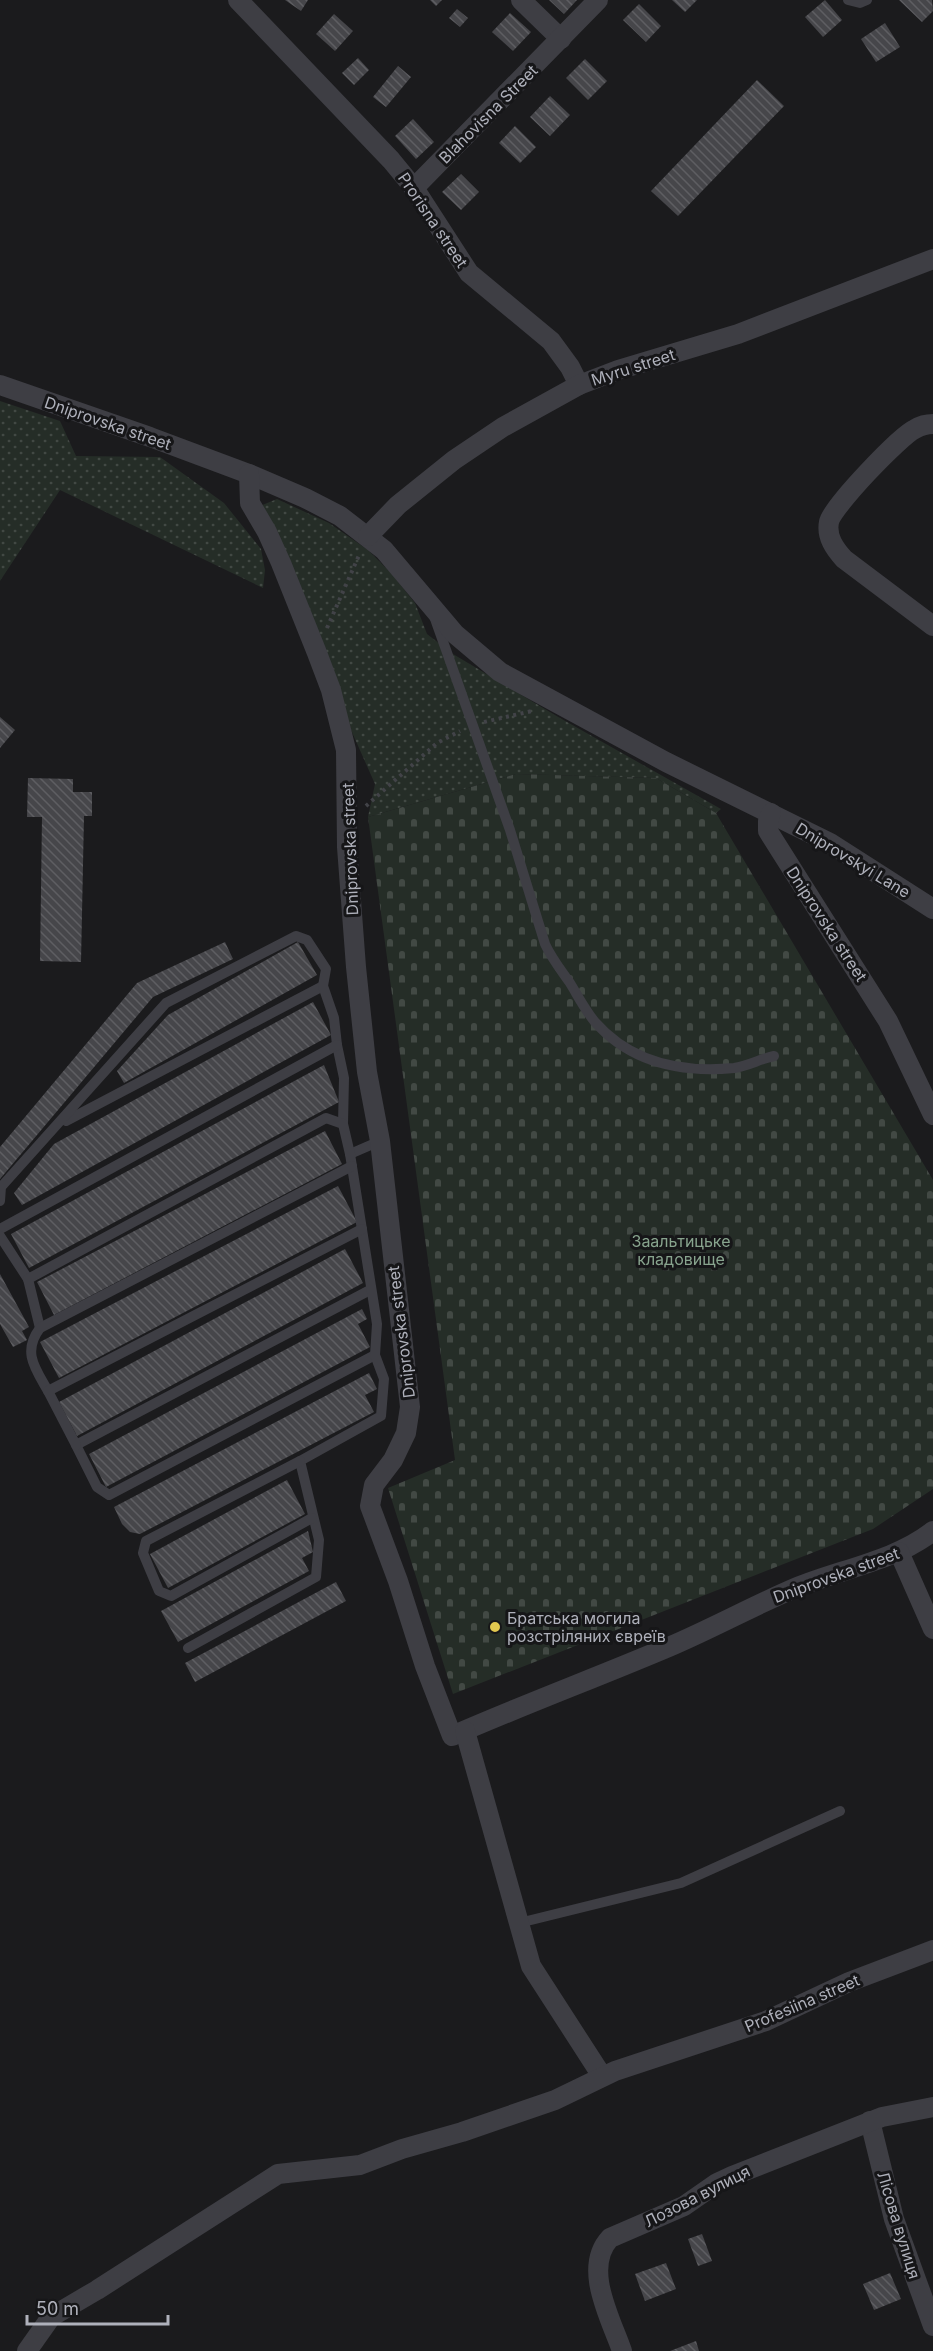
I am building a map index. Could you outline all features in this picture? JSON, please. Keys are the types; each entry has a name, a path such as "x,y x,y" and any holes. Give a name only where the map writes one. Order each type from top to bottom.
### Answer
{"street":[{"name":"Prorisna street","path":"238,0 371,138 414,188 469,273 551,341 570,367 579,385"},
{"path":"521,0 561,39"},
{"name":"Blahovisna Street","path":"414,188 598,0"},
{"name":"Myru street","path":"368,536 398,505 454,460 503,427 579,385 639,363 748,330 933,259"},
{"name":"Dniprovska street","path":"0,386 150,437 249,474 314,502 340,516 384,550 467,646 500,672 666,762 771,813 768,831 877,1002 931,1107"},
{"path":"933,424 916,428 893,447 838,505 829,520 828,529 835,549 844,559 933,626"},
{"name":"Dniprovska street","path":"249,474 250,504 267,532 317,652 331,690 345,743 348,767 349,881 363,1038 380,1141 410,1407 406,1433 393,1460 374,1485 370,1506 452,1736 670,1646 799,1586 899,1552 933,1532"},
{"name":"Dniprovskyi Lane","path":"771,813 830,843 933,909"},
{"path":"899,1552 933,1629"},
{"path":"465,1731 531,1966 602,2076"},
{"name":"Profesiina street","path":"27,2351 51,2317 278,2174 360,2165 402,2149 462,2133 555,2100 602,2076 766,2021 849,1982 933,1950"},
{"name":"Лозова вулиця","path":"622,2351 602,2292 597,2262 604,2244 610,2238 684,2206 717,2182 870,2121 933,2107"},
{"name":"Лісова вулиця","path":"870,2121 894,2219 933,2326"}],"lane":[{"path":"848,0 860,3 867,0"},
{"path":"428,602 510,830 545,944 551,958 594,1021 613,1041 629,1052 661,1064 733,1068 774,1056"},
{"path":"0,1201 1,1187 166,1003 296,936 307,940 326,969 323,986 334,1018 344,1078 343,1124 352,1166 370,1290 378,1324 375,1356 384,1379 381,1416 146,1541 143,1553 159,1591 171,1596 312,1518"},
{"path":"59,1124 323,986"},
{"path":"0,1229 337,1045"},
{"path":"28,1279 326,1118 343,1124"},
{"path":"350,1154 380,1141"},
{"path":"352,1166 40,1328 32,1338 30,1360 97,1487 109,1495 375,1356"},
{"path":"48,1391 362,1228"},
{"path":"0,1236 28,1279 40,1328"},
{"path":"76,1445 370,1290"},
{"path":"188,1648 316,1577 319,1540 300,1461"},
{"path":"519,1923 681,1883 840,1811"}],"path":[{"path":"317,652 349,574 368,536"},
{"path":"347,823 436,743 472,725 517,713 560,706"}],"green space":[{"path":"0,401 60,421 76,456 160,457 224,503 261,549 265,570 263,588 60,490 0,581"},
{"path":"277,499 329,523 368,550 391,573 415,603 427,634 453,654 560,718 721,809 716,813 656,778 516,774 368,817 375,784 351,730 333,668 260,506"},
{"name":"Заальтицьке кладовище","path":"516,774 656,778 716,813 933,1180 933,1489 873,1529 453,1694 388,1488 455,1460 368,817"}],"building":[{"path":"285,0 308,0 301,11"},
{"path":"430,0 442,0 436,6"},
{"path":"549,0 577,0 564,14"},
{"path":"672,0 697,0 685,12"},
{"path":"825,0 842,20 823,37 805,17"},
{"path":"899,0 932,0 933,11 922,22"},
{"path":"639,4 661,26 646,42 623,20"},
{"path":"457,9 468,18 460,27 449,18"},
{"path":"510,13 531,32 513,51 492,32"},
{"path":"334,14 353,31 335,51 316,34"},
{"path":"885,23 900,47 876,62 861,39"},
{"path":"358,58 369,70 354,85 342,73"},
{"path":"585,59 607,81 588,100 566,78"},
{"path":"398,66 411,77 386,107 373,97"},
{"path":"757,80 784,106 678,216 651,191"},
{"path":"550,96 570,115 550,136 530,117"},
{"path":"413,119 434,142 416,159 395,136"},
{"path":"515,126 536,147 520,163 499,143"},
{"path":"461,174 479,192 461,210 442,192"},
{"path":"0,717 15,730 0,748"},
{"path":"28,778 73,779 73,792 92,792 92,816 84,816 81,962 40,961 42,817 27,817"},
{"path":"225,942 233,959 153,997 0,1179 0,1147 137,983"},
{"path":"298,942 317,975 124,1083 117,1071 168,1015"},
{"path":"313,1002 331,1035 22,1205 14,1193 54,1144"},
{"path":"324,1065 339,1102 29,1268 11,1234"},
{"path":"325,1131 342,1164 54,1315 37,1282"},
{"path":"338,1186 357,1222 59,1378 40,1342"},
{"path":"345,1249 363,1283 77,1436 59,1402"},
{"path":"0,1274 29,1327 22,1331 27,1340 13,1347 0,1324"},
{"path":"362,1309 367,1319 358,1324 370,1347 106,1487 89,1454"},
{"path":"369,1373 377,1389 365,1395 374,1412 140,1534 130,1532 122,1524 114,1507"},
{"path":"287,1480 305,1514 168,1588 150,1554"},
{"path":"308,1531 313,1552 302,1558 309,1571 178,1642 161,1611"},
{"path":"336,1582 346,1601 195,1682 185,1663"},
{"path":"702,2234 712,2261 698,2266 688,2239"},
{"path":"666,2263 676,2289 645,2301 635,2274"},
{"path":"890,2273 901,2299 874,2310 863,2284"},
{"path":"696,2341 699,2351 670,2351"}],"place":[{"name":"Братська могила розстріляних євреїв","path":"495,1627"}]}
